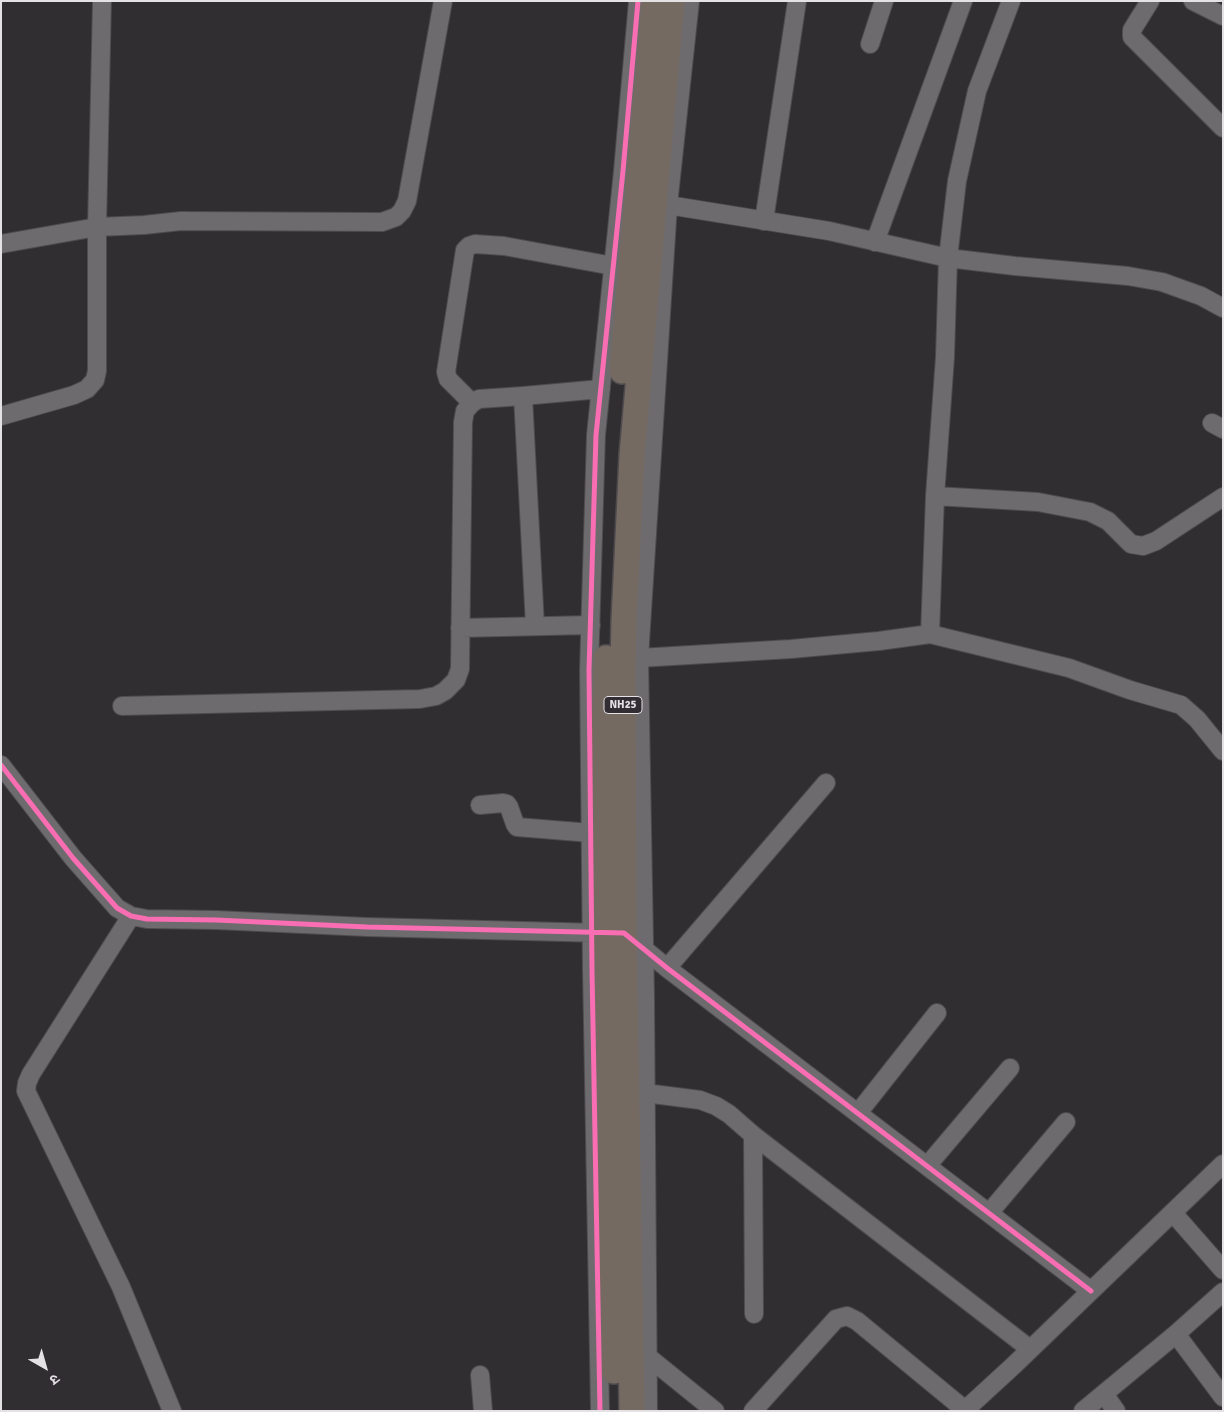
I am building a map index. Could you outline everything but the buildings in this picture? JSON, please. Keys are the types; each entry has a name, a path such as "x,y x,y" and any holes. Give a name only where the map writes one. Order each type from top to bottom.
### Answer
{"highway":[{"name":"NH25","path":"615,1411 604,751 607,609 617,432 654,1"},
{"name":"NH25","path":"632,1411 607,933 623,696 624,620 632,455 672,1"}],"street":[{"path":"1,416 74,395 87,389 95,380 97,371 97,227 102,1"},
{"path":"1,244 97,227 181,221 382,222 396,217 402,211 407,201 442,1"},
{"path":"600,1411 607,933 591,833 589,670 596,435 638,1"},
{"path":"648,1411 644,949 639,658 668,205 690,1"},
{"path":"764,220 797,1"},
{"path":"870,44 884,1"},
{"path":"875,242 963,1"},
{"path":"930,634 935,496 945,357 948,258 957,181 977,91 1011,1"},
{"path":"1150,1 1132,30 1132,37 1223,128"},
{"path":"1193,1 1223,16"},
{"path":"668,205 829,231 948,258 1128,276 1162,282 1201,296 1223,308"},
{"path":"472,403 448,379 446,372 465,250 468,246 475,244 504,246 613,266"},
{"path":"122,706 420,699 445,692 456,680 460,670 463,422 465,411 472,403 479,399 601,389"},
{"path":"523,396 535,626"},
{"path":"935,496 1038,502 1090,512 1108,521 1131,544 1143,546 1156,541 1223,497"},
{"path":"460,628 591,625"},
{"path":"639,658 801,648 930,634 1069,668 1130,690 1180,705 1197,719 1223,751"},
{"path":"1,765 73,858 117,908 131,916 147,920 216,920 607,933 644,949 1091,1291"},
{"path":"667,968 826,783"},
{"path":"480,804 507,804 510,807 517,827 591,833"},
{"path":"131,916 30,1074 26,1091 121,1287 172,1411"},
{"path":"858,1113 937,1014"},
{"path":"926,1166 1010,1068"},
{"path":"645,1093 700,1100 716,1106 729,1114 753,1135 1030,1349"},
{"path":"989,1213 1066,1122"},
{"path":"753,1135 754,1314"},
{"path":"752,1411 836,1319 847,1316 857,1321 964,1410 1223,1164"},
{"path":"1173,1212 1223,1270"},
{"path":"1083,1411 1176,1334 1223,1292"},
{"path":"1176,1334 1223,1397"},
{"path":"648,1356 715,1411"},
{"path":"480,1375 484,1411"},
{"path":"1104,1394 1116,1411"}],"cycle path":[{"path":"600,1411 589,670 596,435 638,1"},
{"path":"1,765 73,858 117,908 131,916 147,919 216,920 367,927 624,933 667,968 1091,1291"}]}
